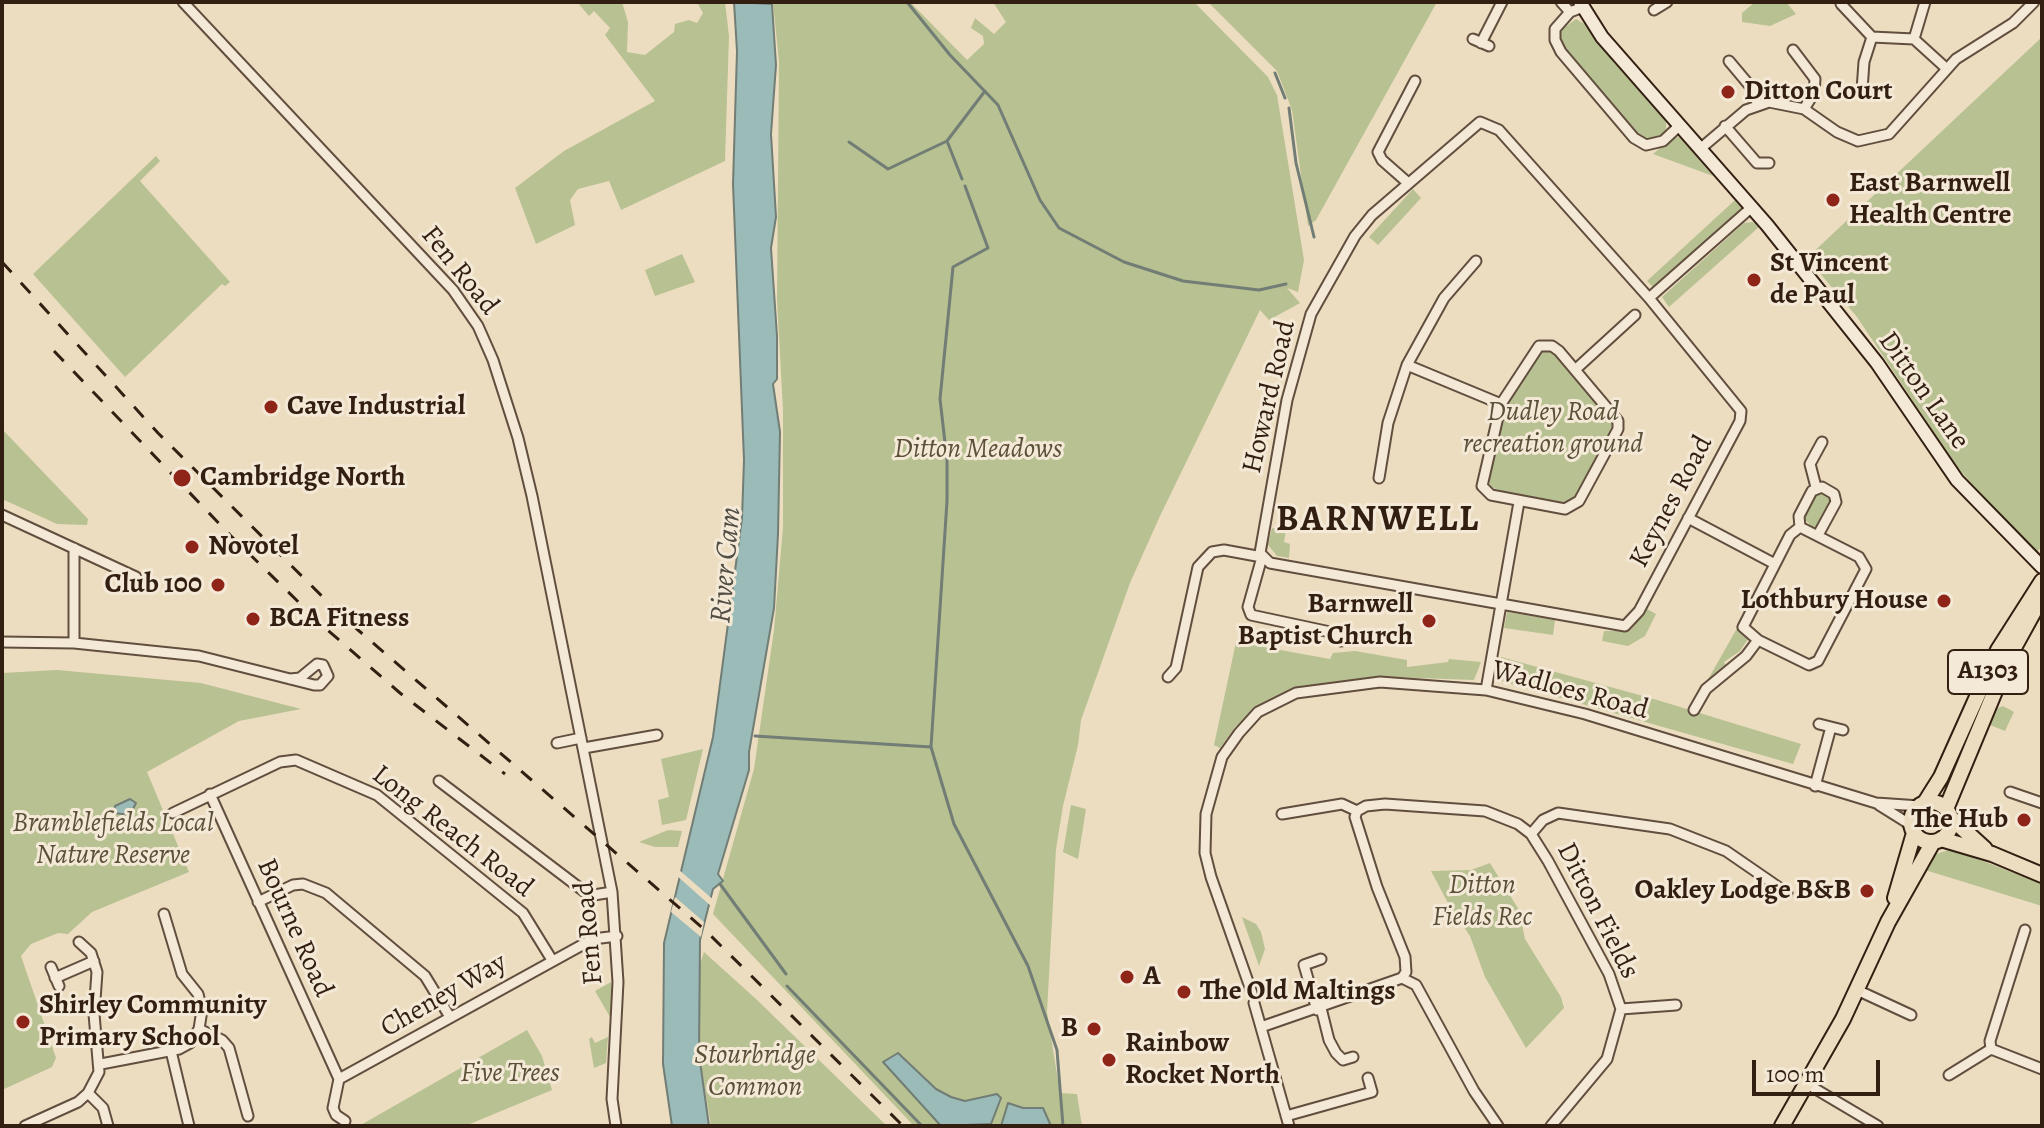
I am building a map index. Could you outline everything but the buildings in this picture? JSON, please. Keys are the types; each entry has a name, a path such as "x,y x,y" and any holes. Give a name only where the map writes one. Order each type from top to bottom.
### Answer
{"main road":[{"name":"Ditton Lane","path":"1582,4 1602,37 1678,127 1752,207 1877,363 1957,480 2042,567"},
{"name":"A1303","path":"1922,805 1941,777 1998,650 2042,581"},
{"name":"A1303","path":"1948,813 2010,655 2042,597"},
{"path":"1888,922 1913,829 1914,812 1922,805 1936,803 1992,854"},
{"path":"1782,1126 1857,990 1888,922 1937,841 1951,825 1948,813"},
{"path":"1913,829 1937,841 1992,854 2042,875"}],"street":[{"name":"Fen Road","path":"183,2 453,290 483,335 518,438 612,892 617,936 612,1099 616,1126"},
{"path":"1481,43 1488,19 1502,2"},
{"path":"1561,2 1570,12 1554,34 1561,52 1634,138 1646,145 1654,145 1678,127"},
{"path":"1654,10 1667,2"},
{"path":"1914,39 1925,2"},
{"path":"1700,149 1725,126 1758,105 1780,102 1804,109 1844,136 1858,141 1879,138 1900,125 1947,69 1970,47 2013,23 2034,2"},
{"name":"Ditton Lane","path":"1570,12 1582,4"},
{"path":"1841,4 1872,37 1914,39 1947,69"},
{"path":"1862,90 1864,62 1872,37"},
{"path":"1793,50 1815,79 1814,93 1804,109"},
{"path":"1729,61 1750,86 1758,105"},
{"path":"1407,182 1382,160 1378,152 1415,81"},
{"name":"Howard Road","path":"1341,641 1335,633 1251,615 1248,607 1262,557 1260,546 1285,410 1305,330 1355,236 1407,182 1473,125 1487,123 1499,130 1649,298"},
{"path":"1725,126 1757,163 1769,163"},
{"path":"1649,298 1752,207"},
{"path":"1378,478 1388,423 1407,365 1444,298 1476,261"},
{"name":"Keynes Road","path":"1501,606 1625,626 1639,611 1740,421 1741,411 1649,298"},
{"path":"1576,369 1635,315"},
{"path":"1539,346 1552,346 1611,410 1618,421 1618,429 1573,507 1519,502 1491,495 1482,486 1501,404 1539,346"},
{"path":"1407,365 1501,404"},
{"path":"1800,527 1799,516 1816,487 1810,464 1822,442"},
{"path":"1816,487 1834,494 1836,502 1818,535"},
{"path":"1486,690 1519,502"},
{"path":"2,515 136,577"},
{"path":"1688,518 1775,564"},
{"path":"1800,527 1859,557 1866,569 1818,661 1809,665 1745,632 1743,622 1795,529 1800,527"},
{"path":"74,548 74,643"},
{"path":"1168,677 1176,668 1194,582 1204,558 1224,550 1262,557 1270,563 1501,606"},
{"path":"1694,710 1706,689 1746,656 1758,640"},
{"path":"2,642 74,643 223,660 290,679 314,685 325,682 327,670 317,664 300,678 290,679"},
{"path":"307,670 309,682 314,685"},
{"name":"Wadloes Road","path":"1261,1027 1205,853 1206,814 1222,757 1258,712 1296,693 1380,682 1486,690 1585,714 1876,803 1922,805"},
{"path":"1819,724 1843,730"},
{"path":"1815,786 1831,727"},
{"path":"557,743 657,735"},
{"name":"Long Reach Road","path":"173,813 287,760 367,788 523,913 552,960"},
{"path":"439,781 585,892 594,895 612,892"},
{"path":"2010,792 2042,803"},
{"name":"Bourne Road","path":"210,794 339,1079"},
{"name":"Wadloes Road","path":"1876,803 1913,829"},
{"name":"Ditton Fields","path":"1282,814 1342,804 1357,811 1366,806 1398,804 1485,811 1501,816 1531,834 1609,974 1621,1009 1620,1025 1607,1059 1551,1126"},
{"path":"1357,811 1358,828 1377,887 1405,957 1407,966 1402,978 1261,1027 1288,1121 1372,1092 1368,1078"},
{"name":"Ditton Fields","path":"1531,834 1543,820 1558,813 1625,820 1670,829 1726,851 1787,893"},
{"path":"258,902 293,885 303,884 326,893 425,976 450,1017"},
{"path":"101,1064 171,1051 190,1043 199,1029 202,1010 198,994 182,974 164,914"},
{"path":"1991,1049 1990,1041 2025,930"},
{"name":"Cheney Way","path":"339,1079 552,960 593,939 617,936"},
{"path":"25,1126 60,1112 88,1093 97,1080 101,1064 94,1014 97,972 94,961 79,942"},
{"path":"1321,959 1304,965 1329,1040 1343,1060 1353,1057"},
{"path":"51,967 57,982 94,961"},
{"path":"1402,978 1416,985 1474,1091 1498,1126"},
{"path":"1857,990 1911,1015"},
{"name":"Ditton Fields","path":"1621,1009 1676,1005"},
{"path":"199,1029 222,1040 229,1048 248,1116"},
{"path":"1991,1049 2042,1069"},
{"path":"1949,1075 1991,1049"},
{"path":"171,1051 189,1126"},
{"path":"339,1079 333,1108 345,1121"},
{"path":"1807,1084 1878,1126"},
{"path":"88,1093 103,1108 108,1126"}],"green space":[{"path":"577,2 622,2 628,22 627,52 645,55 674,32 675,24 689,20 697,23 703,13 697,2 725,2 729,36 725,161 621,210 609,181 578,189 570,200 575,225 536,244 515,188 564,151 655,101 605,35 610,28 594,11 589,16"},
{"name":"Ditton Meadows","path":"773,2 910,2 967,60 984,44 983,36 971,28 975,18 994,34 1006,22 993,2 1194,2 1268,77 1277,95 1304,260 1298,292 1287,288 1300,303 1269,320 1260,310 1160,516 1130,583 1081,720 1063,806 1056,849 1047,1012 1060,1093 1077,1094 1082,1126 914,1126 713,914 754,769 774,630 783,527 783,410 777,299 779,62"},
{"path":"1208,2 1437,2 1316,220 1308,226 1292,110 1277,71"},
{"path":"1755,2 1786,2 1796,14 1770,26 1742,22 1742,13"},
{"path":"1576,19 1590,27 1614,63 1666,120 1666,129 1660,137 1648,141 1641,139 1559,48 1561,30"},
{"path":"2042,37 2042,546 2037,552 1999,516 1955,464 1857,317 1807,258"},
{"path":"1679,137 1713,176 1653,154 1671,139"},
{"path":"156,156 160,161 140,181 230,282 225,286 222,284 125,377 33,274"},
{"path":"1413,189 1421,198 1378,245 1369,237"},
{"path":"1735,200 1741,208 1740,212 1655,289 1647,281"},
{"path":"1753,222 1759,227 1669,307 1662,297 1744,223"},
{"path":"682,254 695,282 655,296 645,270"},
{"name":"Dudley Road recreation ground","path":"1540,348 1548,349 1557,356 1611,416 1615,425 1573,502 1567,505 1505,493 1491,487 1487,476 1504,407 1530,359"},
{"path":"2,429 88,519 87,525 57,524 2,499"},
{"path":"1822,491 1834,500 1821,527 1815,529 1803,518 1816,493"},
{"path":"1272,528 1286,530 1284,542 1290,544 1289,558 1277,556 1268,545"},
{"path":"1647,609 1656,614 1645,636 1628,646 1602,641 1604,631 1630,631"},
{"path":"1507,612 1555,620 1553,635 1504,628"},
{"path":"1740,623 1743,636 1748,639 1740,651 1724,662 1727,668 1706,683"},
{"path":"1236,642 1330,659 1333,653 1355,651 1407,660 1407,667 1448,662 1449,659 1481,662 1474,680 1390,677 1301,686 1257,707 1235,727 1220,748 1214,745"},
{"path":"1501,657 1801,744 1793,764 1501,681"},
{"name":"Bramblefields Local Nature Reserve","path":"57,670 201,683 301,709 239,721 147,772 189,872 92,912 68,934 58,933 31,944 21,956 56,1058 52,1067 2,1090 2,673"},
{"path":"2003,706 2014,712 2005,731 1990,725 1998,708"},
{"path":"703,749 686,820 662,825 658,800 669,797 661,759"},
{"path":"1071,805 1086,809 1078,859 1063,852"},
{"path":"668,830 682,831 678,847 655,847 639,842"},
{"path":"1952,849 2042,884 2042,906 1925,870 1936,854"},
{"name":"Ditton Fields Rec","path":"1490,863 1519,910 1525,939 1561,997 1564,1008 1526,1048 1485,977 1470,936 1431,871 1471,870"},
{"path":"1242,917 1256,924 1261,932 1265,949 1259,966"},
{"name":"Stourbridge Common","path":"704,952 887,1126 711,1126 699,1054 699,967"},
{"path":"611,982 612,990 610,1017 595,991"},
{"name":"Five Trees","path":"527,1030 542,1056 552,1090 465,1126 359,1126"},
{"path":"592,1037 595,1043 608,1037 606,1063 594,1068 589,1039"}],"water":[{"path":"734,2 772,4 776,65 771,134 776,217 771,248 777,336 777,379 773,384 780,432 774,608 749,752 749,770 718,874 723,881 713,889 700,940 699,1054 709,1126 672,1126 663,1064 664,943 713,737 742,518 744,460 733,184 737,51"},
{"path":"130,799 136,803 130,815 114,813 115,806"},
{"path":"898,1053 936,1089 951,1097 965,1101 997,1094 1001,1098 991,1124 941,1126 883,1062"},
{"path":"1008,1103 1023,1108 1043,1108 1051,1126 1001,1126"}],"pier":[{"path":"678,869 716,902 712,907 676,875"},
{"path":"675,897 704,922 701,937 671,912"}],"waterway":[{"path":"907,2 950,55 998,105 1040,200 1059,228 1124,262 1183,281 1259,290 1286,284"},
{"path":"1275,73 1285,98"},
{"path":"962,179 947,141 985,91"},
{"path":"1289,108 1296,163 1314,237"},
{"path":"849,142 888,169 947,141"},
{"path":"965,186 988,248 953,267 940,399 947,460 947,501 931,747 954,824 1028,966 1057,1050 1063,1126"},
{"path":"755,736 931,747"},
{"path":"720,884 786,974"},
{"path":"787,986 922,1126"}],"railway":[{"path":"2,262 158,433 343,617 705,930 903,1126"},
{"path":"54,351 231,536 323,626 400,693 505,774"}],"place":[{"name":"Ditton Court","path":"1728,92"},
{"name":"East Barnwell Health Centre","path":"1833,200"},
{"name":"St Vincent de Paul","path":"1754,280"},
{"name":"Cave Industrial","path":"271,407"},
{"name":"Cambridge North","path":"182,478"},
{"name":"Novotel","path":"192,547"},
{"name":"Club 100","path":"218,585"},
{"name":"Lothbury House","path":"1944,601"},
{"name":"BCA Fitness","path":"253,619"},
{"name":"Barnwell Baptist Church","path":"1429,621"},
{"name":"The Hub","path":"2024,820"},
{"name":"Oakley Lodge B&B","path":"1867,891"},
{"name":"A","path":"1127,977"},
{"name":"The Old Maltings","path":"1184,992"},
{"name":"Shirley Community Primary School","path":"23,1022"},
{"name":"B","path":"1094,1029"},
{"name":"Rainbow Rocket North","path":"1109,1060"}],"district":[{"name":"BARNWELL","path":"1378,521"}],"water label":[{"name":"River Cam","path":"727,565"}]}
